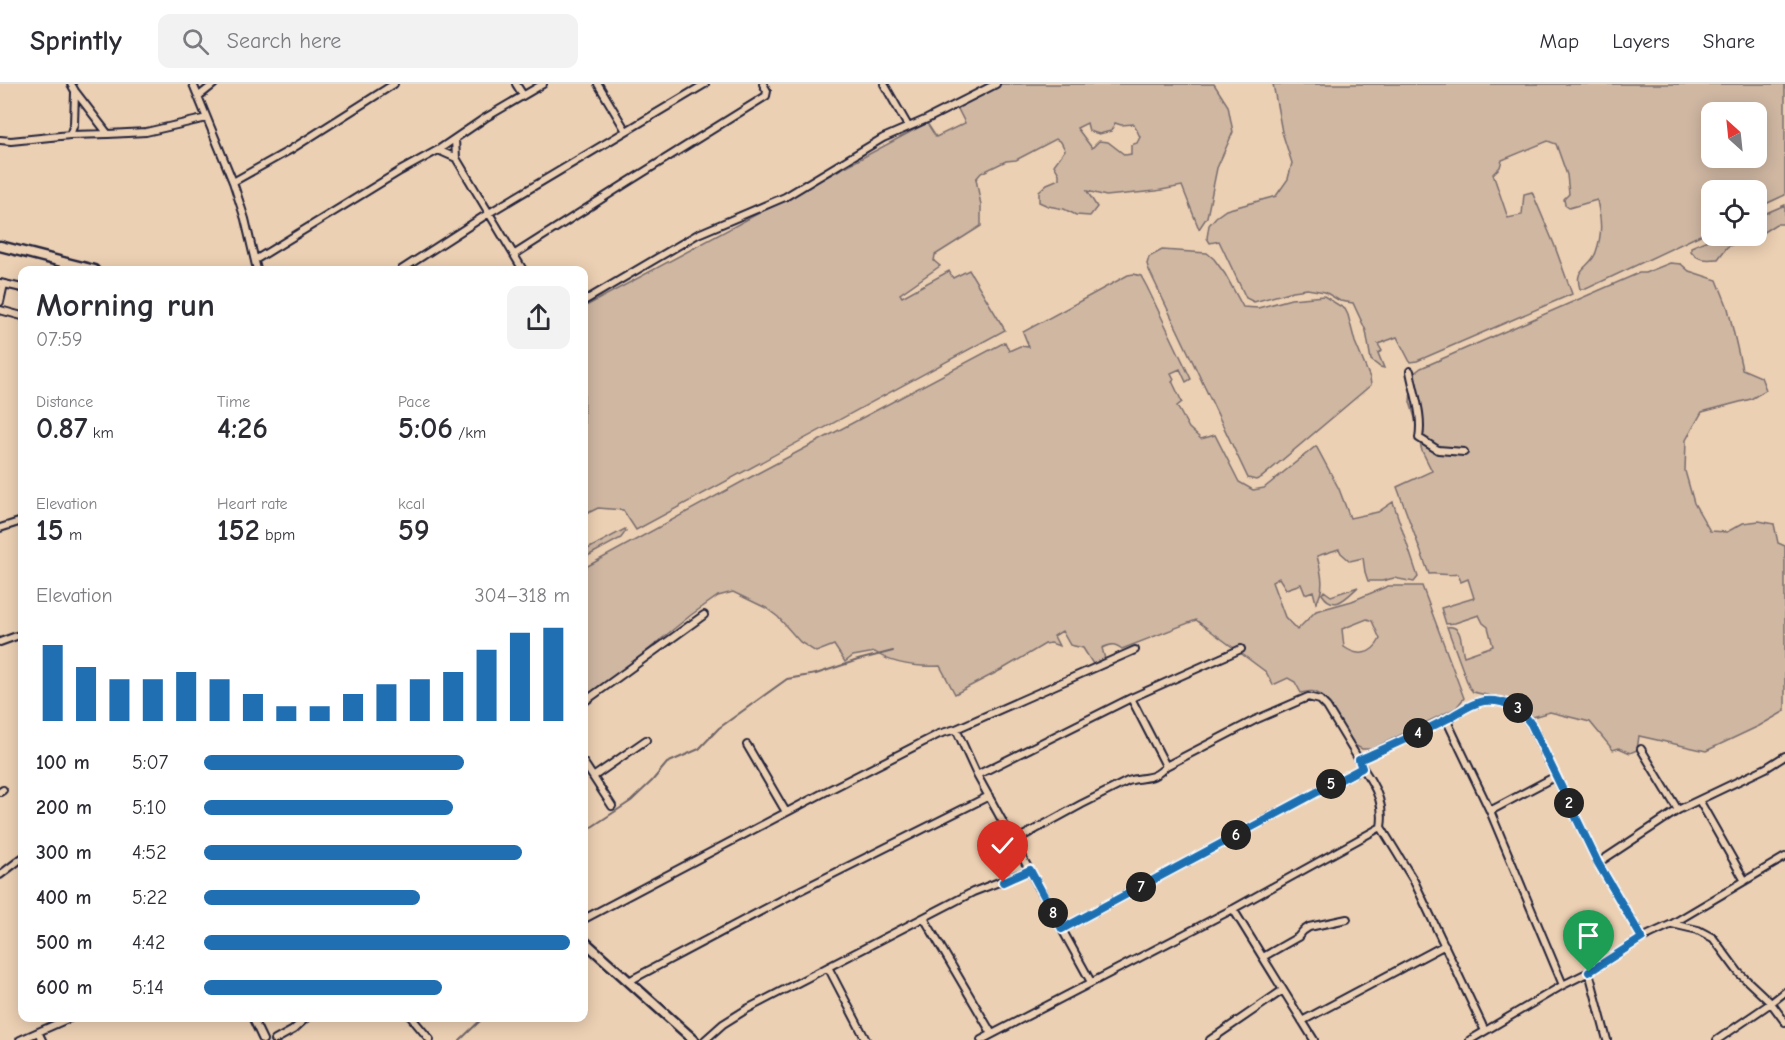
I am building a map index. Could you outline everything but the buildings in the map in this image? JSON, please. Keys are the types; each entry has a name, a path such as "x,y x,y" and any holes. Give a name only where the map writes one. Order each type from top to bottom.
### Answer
{"street":[{"path":"71,84 108,134"},
{"path":"193,84 233,182 256,266"},
{"path":"199,96 214,84"},
{"path":"233,182 290,150 394,84"},
{"path":"516,84 523,95"},
{"path":"255,260 543,84"},
{"path":"598,84 626,131"},
{"path":"407,266 489,213 705,84"},
{"path":"515,254 766,96 767,91 763,84"},
{"path":"884,84 908,126"},
{"path":"588,299 690,238 785,197 867,147 995,84"},
{"path":"70,135 75,112 75,91"},
{"path":"0,140 146,132 207,118"},
{"path":"455,139 456,158 521,266"},
{"path":"438,150 456,158"},
{"path":"0,246 78,266"},
{"path":"0,302 2,283 18,287"},
{"path":"0,310 18,315"},
{"path":"1410,371 1420,415 1419,438 1438,450 1464,452"},
{"path":"0,528 18,522"},
{"path":"588,699 704,615"},
{"path":"0,642 18,635"},
{"path":"977,775 1131,698 1241,649"},
{"path":"588,917 939,734 956,729 1135,650"},
{"path":"1014,841 1128,781 1147,779 1160,773 1166,766 1255,720 1308,697 1320,700 1327,707 1372,782 1381,801 1383,814 1381,827 1414,881 1485,1031"},
{"path":"1131,698 1166,766"},
{"path":"1359,760 1484,701 1519,709 1531,724 1598,863 1642,938"},
{"path":"1446,719 1490,811 1563,985"},
{"path":"956,729 977,775 1091,982"},
{"path":"593,777 645,740"},
{"path":"747,745 786,812"},
{"path":"1641,750 1678,810"},
{"path":"1598,863 1678,810 1766,768 1785,756"},
{"path":"1062,929 1362,768"},
{"path":"588,769 612,806"},
{"path":"1490,811 1556,776"},
{"path":"629,981 795,893 989,796"},
{"path":"1698,800 1745,880"},
{"path":"981,1040 1233,909 1381,827"},
{"path":"1470,1040 1785,857"},
{"path":"0,875 18,861"},
{"path":"705,1040 723,1024 747,1009 986,886 1003,882 1030,870"},
{"path":"1233,909 1314,1040"},
{"path":"924,918 992,1034"},
{"path":"1263,957 1298,937 1309,927 1347,919"},
{"path":"1672,924 1698,930 1713,938 1739,973 1771,1003 1785,1022"},
{"path":"588,945 694,1040"},
{"path":"1302,1021 1445,945"},
{"path":"828,967 866,1040"},
{"path":"1589,972 1607,1040"},
{"path":"1210,1040 1283,990"},
{"path":"1718,1040 1785,992"},
{"path":"20,1040 61,1022"},
{"path":"254,1022 263,1040"},
{"path":"275,1040 293,1030 302,1022"},
{"path":"415,1022 430,1040"},
{"path":"38,1032 42,1040"}],"shaded area":[{"path":"1000,84 1214,84 1228,106 1233,132 1217,168 1207,217 1199,229 1182,186 1106,196 1087,191 1097,207 1090,216 1076,215 1039,202 1039,191 1047,184 1059,179 1054,165 1065,150 1061,142 1056,139 1016,160 1006,161 981,173 976,179 981,205 981,226 935,255 934,261 940,266 900,294 902,297 949,271 953,278 969,270 1005,330 636,530 623,510 598,508 588,513 588,305 927,123 936,137 965,123 957,107","holes":["1087,123 1089,131 1099,134 1111,131 1115,123 1134,124 1140,137 1137,143 1131,145 1131,154 1125,155 1108,142 1099,141 1092,148 1077,128"]},
{"path":"1273,84 1785,84 1785,195 1767,203 1767,180 1701,180 1701,235 1586,289 1580,289 1578,282 1581,272 1594,257 1600,238 1597,200 1569,208 1565,205 1564,199 1569,194 1567,175 1556,144 1548,141 1502,160 1500,167 1493,174 1508,218 1522,215 1524,194 1532,192 1572,294 1417,361 1410,362 1397,337 1378,344 1382,351 1378,353 1384,368 1371,360 1366,331 1353,303 1340,301 1325,292 1307,289 1254,302 1246,298 1219,241 1210,243 1207,238 1209,225 1226,210 1276,196 1288,179 1292,163 1282,132"},
{"path":"1785,205 1785,224 1776,224 1767,230 1767,213"},
{"path":"1701,243 1701,246 1729,246 1718,259 1706,260 1694,254 1691,247"},
{"path":"1162,250 1207,253 1225,274 1243,307 1258,308 1291,299 1324,296 1345,309 1371,385 1262,477 1256,480 1248,478 1149,270 1147,264 1149,257"},
{"path":"1670,263 1681,264 1689,271 1717,280 1728,308 1742,369 1761,377 1766,390 1751,399 1702,412 1686,440 1685,471 1694,503 1710,531 1727,532 1743,523 1759,521 1774,524 1778,543 1785,546 1785,711 1706,751 1639,736 1637,750 1630,753 1619,748 1613,750 1590,722 1550,712 1533,717 1513,701 1473,692 1469,687 1447,627 1452,627 1459,632 1464,656 1493,646 1488,627 1479,615 1446,624 1441,608 1474,598 1468,579 1461,582 1458,574 1429,574 1397,487 1432,471 1422,451 1410,402 1411,389 1415,385 1413,374 1421,368 1639,273 1645,273"},
{"path":"1128,275 1141,276 1191,379 1186,382 1180,369 1171,373 1174,379 1172,381 1182,402 1177,406 1189,428 1201,439 1215,435 1239,482 1253,490 1264,488 1316,446 1339,489 1350,518 1378,512 1393,502 1418,577 1414,582 1394,578 1368,581 1363,558 1350,561 1339,549 1317,556 1322,586 1316,603 1313,591 1305,594 1301,584 1286,589 1279,578 1272,582 1285,617 1297,630 1316,611 1352,601 1388,586 1422,586 1464,698 1456,708 1372,749 1362,749 1354,745 1321,695 1311,691 1301,693 1295,682 1288,678 1273,685 1266,672 1196,620 1122,649 1115,645 1102,648 1105,659 1093,664 1083,648 1070,645 1062,631 1054,636 1059,646 1051,643 1045,644 955,694 940,666 906,664 890,660 875,652 853,656 845,662 834,645 816,652 800,642 778,617 766,608 733,592 718,596 691,615 588,697 588,566 1005,342 1009,351 1020,346 1029,347 1023,332","holes":["1367,619 1372,621 1380,639 1369,651 1354,652 1344,647 1342,629"]},
{"path":"625,529 621,538 588,556 588,549"},
{"path":"1358,587 1345,599 1336,603 1327,600 1322,594 1324,591 1331,596"}],"waterway":[{"path":"588,829 631,801 667,763 699,749 719,728 787,679 816,674 893,651"},
{"path":"460,1040 479,1022"}],"route":[{"path":"1003,882 1030,870 1062,929 1362,768 1359,760 1473,705 1484,701 1496,702 1519,709 1531,724 1598,863 1642,938 1589,972"}]}
